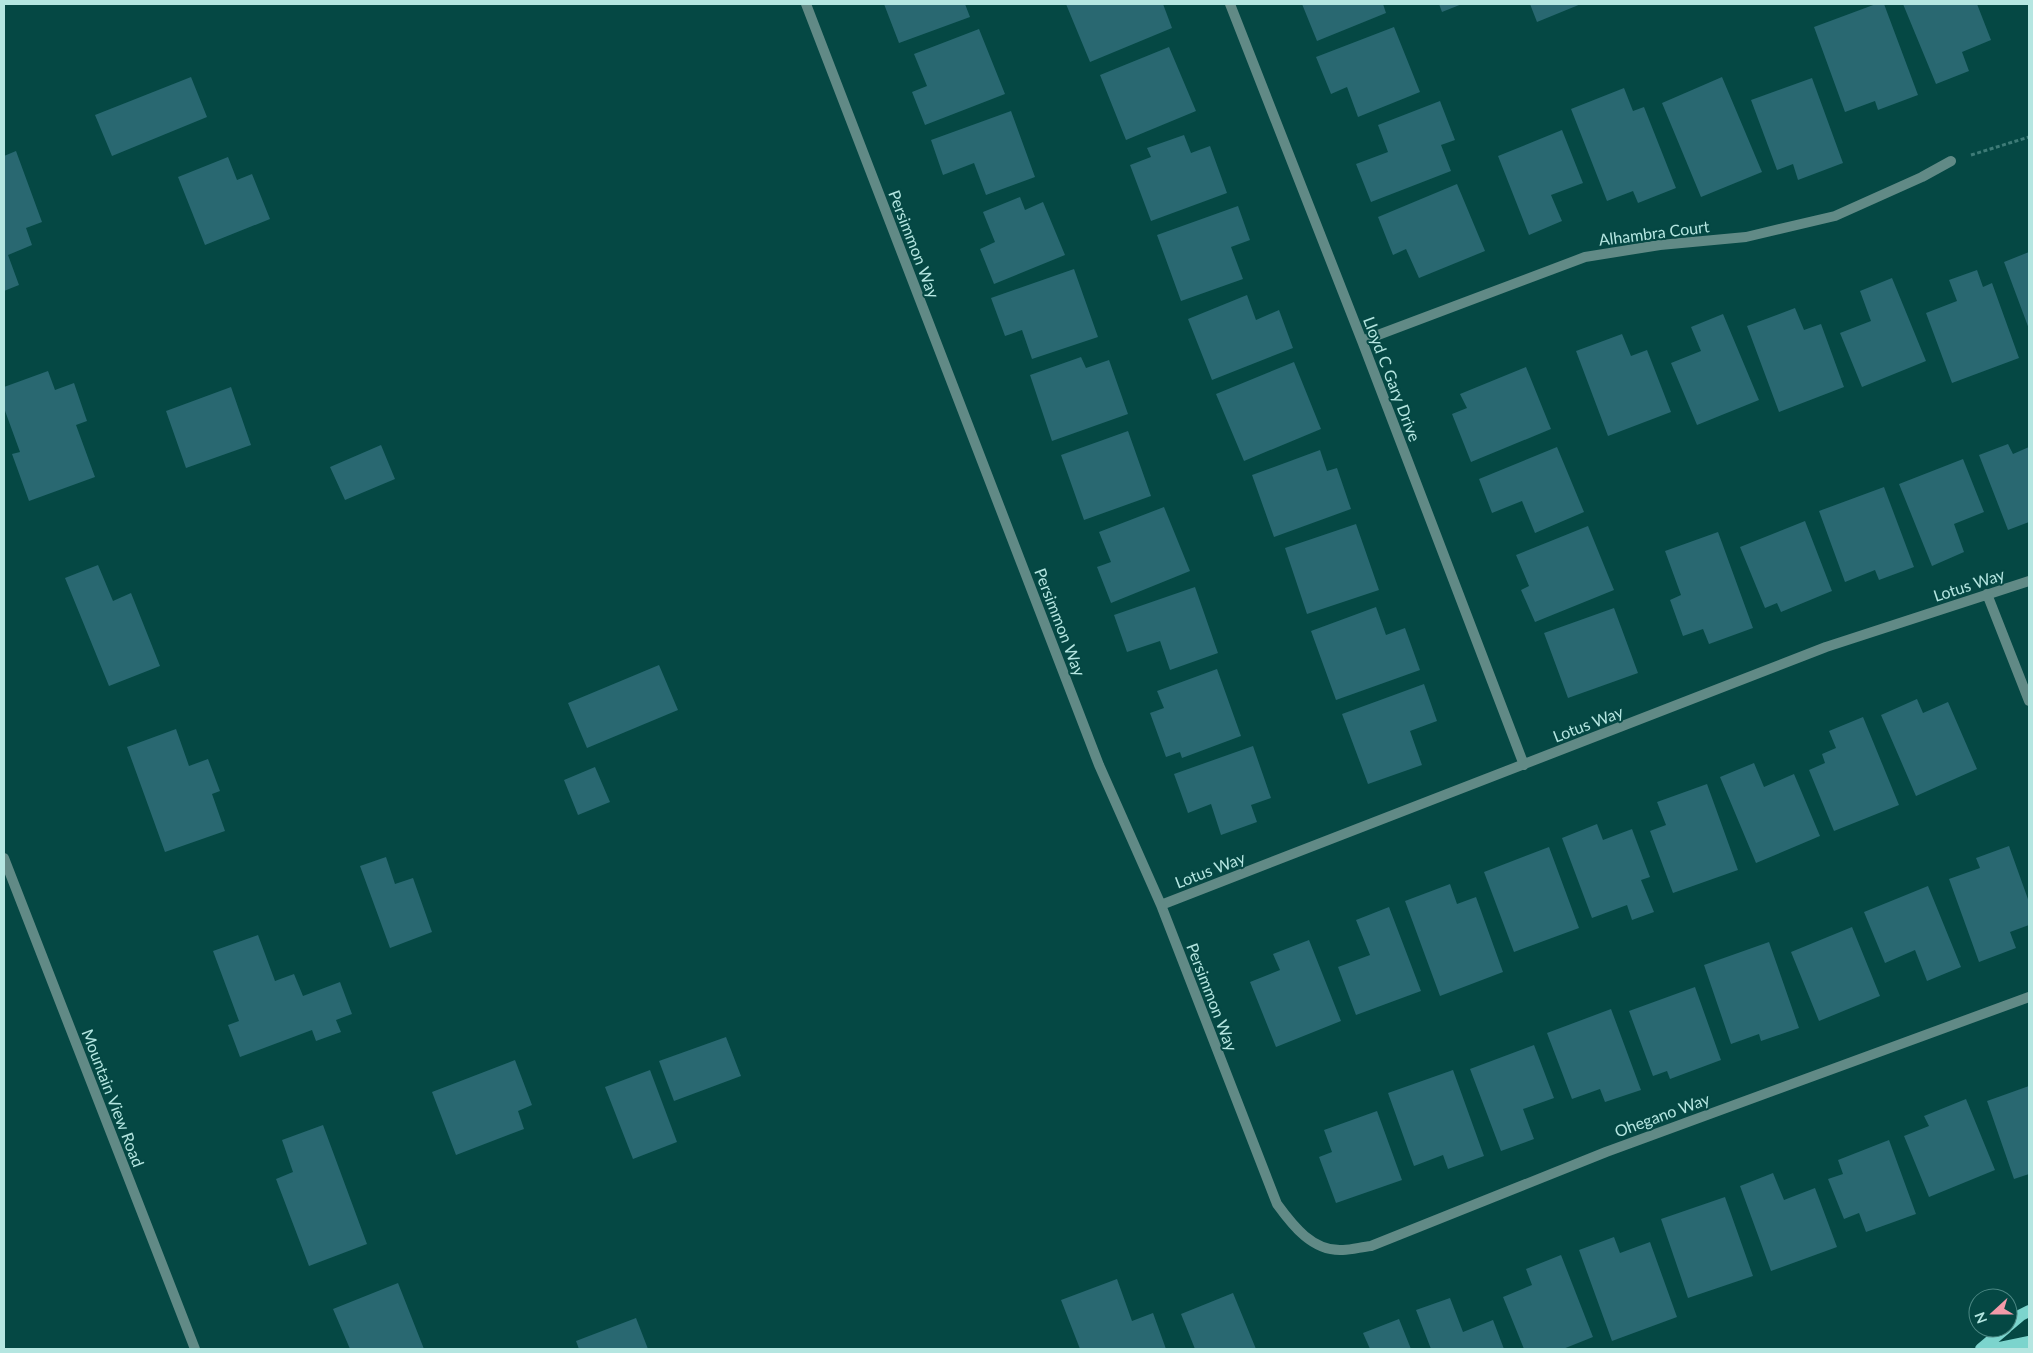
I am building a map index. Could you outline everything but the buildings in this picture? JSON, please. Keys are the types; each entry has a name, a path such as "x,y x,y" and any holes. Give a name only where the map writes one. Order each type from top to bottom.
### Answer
{"main road":[{"path":"2018,1318 2029,1311"},
{"path":"1981,1349 1994,1338"},
{"path":"1995,1349 2029,1342"}],"street":[{"name":"Persimmon Way","path":"806,4 1099,765 1161,905 1277,1204 1296,1230 1307,1238"},
{"name":"Lloyd C Gary Drive","path":"1230,4 1524,765"},
{"name":"Alhambra Court","path":"1362,342 1585,257 1660,245 1746,237 1835,216 1922,177 1951,161"},
{"name":"Lotus Way","path":"1161,905 1826,647 2029,581"},
{"path":"1987,594 2029,701"},
{"name":"Mountain View Road","path":"4,858 195,1349"},
{"name":"Ohegano Way","path":"1307,1238 1324,1247 1341,1250 1370,1246 1606,1152 2029,997"}],"path":[{"path":"1951,161 2029,137"}]}
